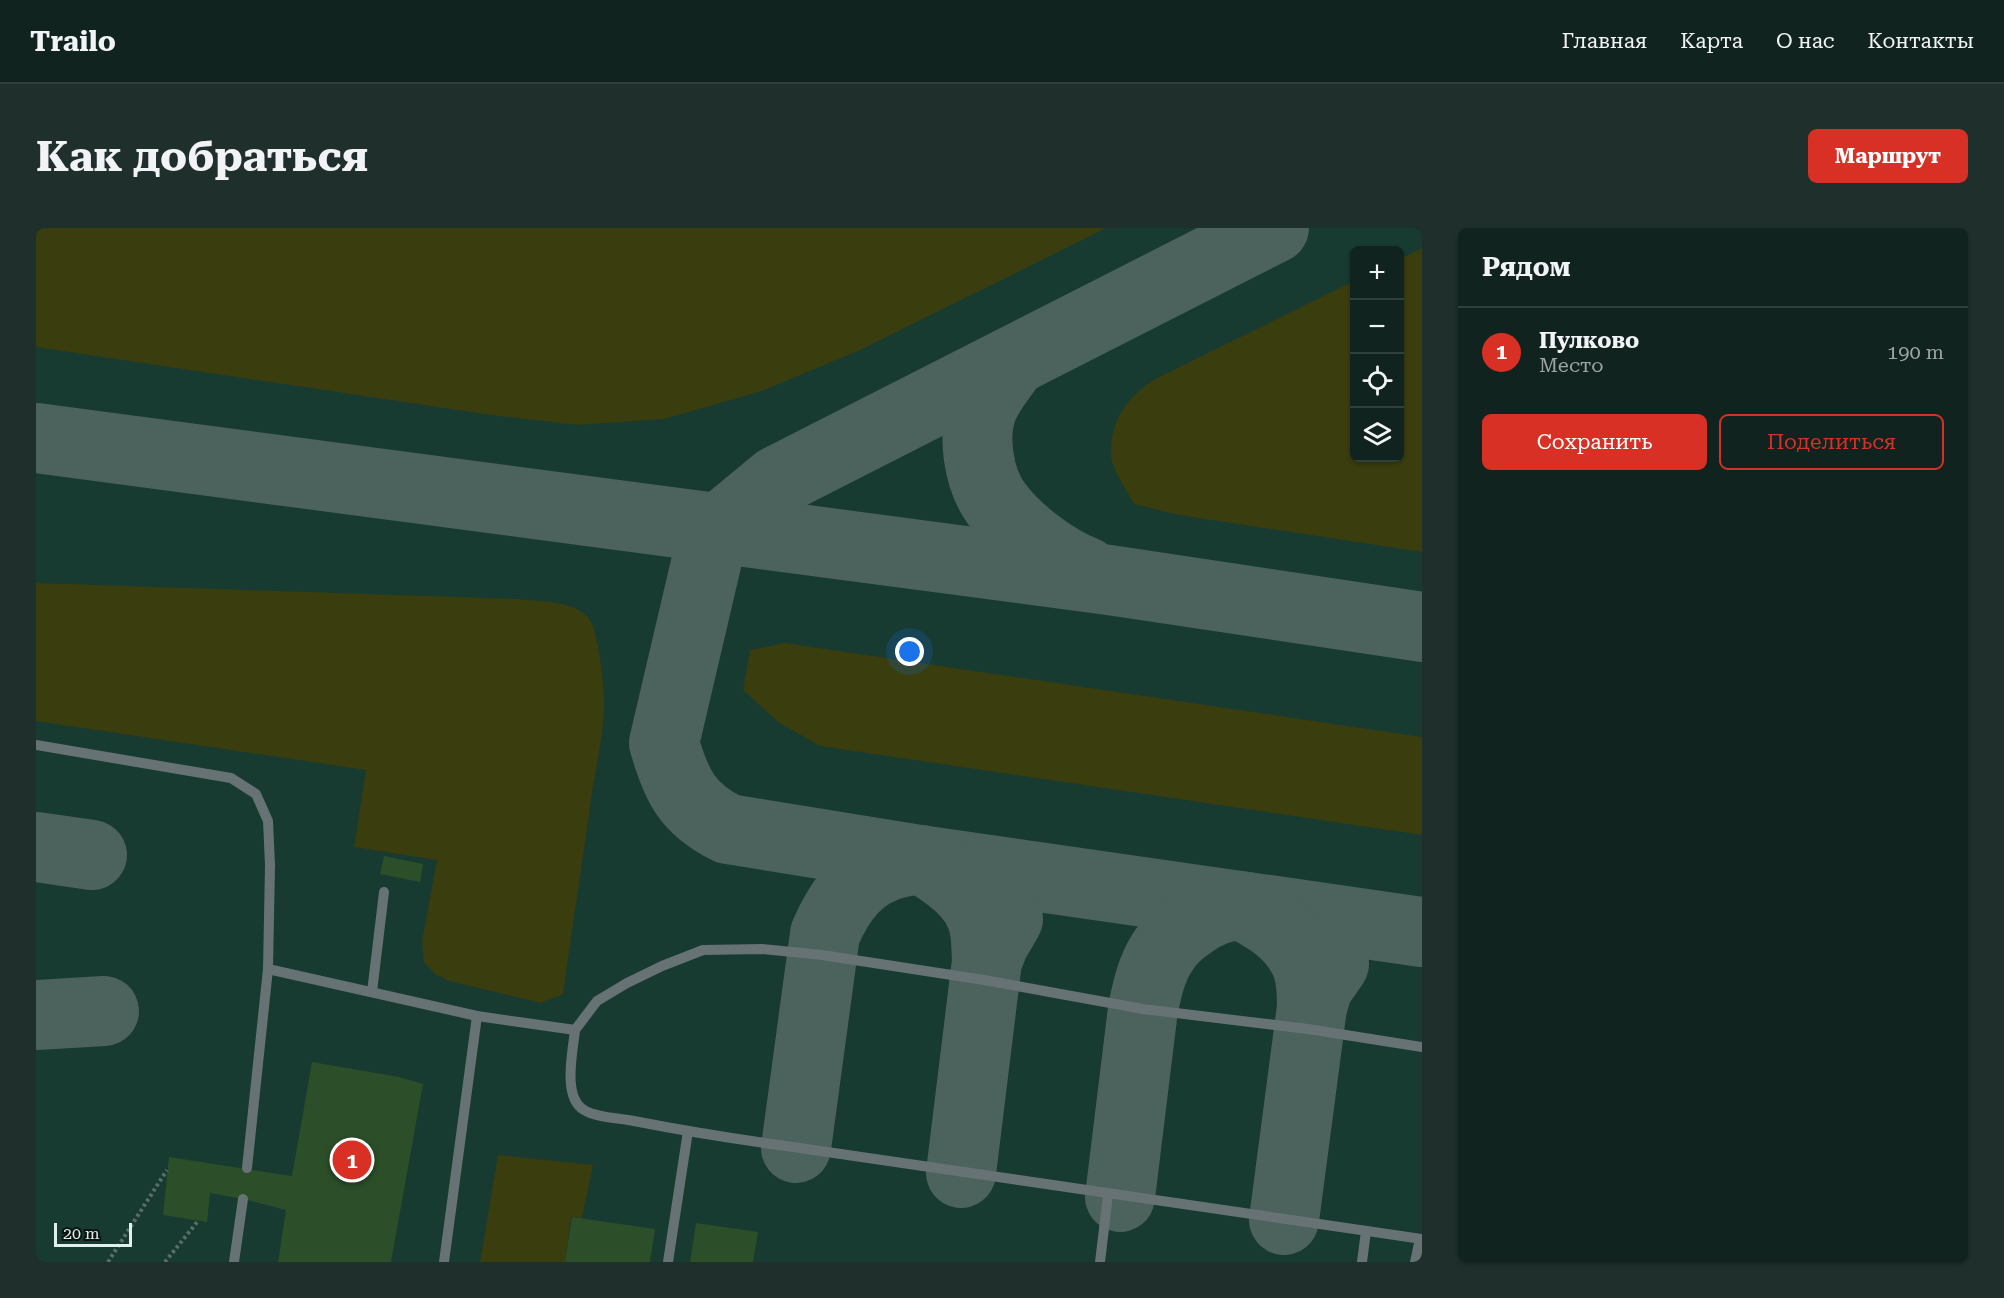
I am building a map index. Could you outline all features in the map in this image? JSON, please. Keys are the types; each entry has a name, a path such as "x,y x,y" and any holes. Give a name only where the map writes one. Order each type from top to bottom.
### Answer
{"lane":[{"path":"36,746 231,778 256,794 268,821 270,865 268,969 247,1168"},
{"path":"372,992 384,892"},
{"path":"1415,1262 1421,1239 1108,1195 688,1131 600,1115 584,1110 574,1100 570,1084 575,1030 597,1001 627,982 703,950 762,949 822,955 972,978 1143,1009 1308,1029 1422,1047"},
{"path":"268,969 477,1016 575,1030"},
{"path":"444,1262 477,1016"},
{"path":"668,1262 688,1131"},
{"path":"1100,1262 1108,1195"},
{"path":"234,1262 243,1199"},
{"path":"1362,1262 1366,1231"}],"path":[{"path":"108,1262 168,1170"},
{"path":"165,1262 198,1221"}],"shaded area":[{"path":"36,228 1422,228 1422,1262 36,1262"}],"green space":[{"path":"36,228 1106,228 860,350 762,391 664,419 578,425 491,415 36,347"},
{"path":"1422,248 1422,552 1179,515 1134,504 1112,462 1111,453 1114,428 1122,411 1133,397 1155,379 1350,283 1350,462 1404,462 1404,257"},
{"path":"36,583 518,599 567,605 584,613 593,627 599,650 604,710 563,994 541,1003 449,981 435,974 424,962 422,941 437,860 354,847 366,770 36,721"},
{"path":"785,643 1422,737 1422,835 820,746 778,722 743,690 750,650"},
{"path":"498,1155 593,1165 582,1218 571,1217 565,1262 480,1262"}],"building":[{"path":"384,856 423,864 420,882 380,874"},
{"path":"312,1062 399,1077 423,1084 391,1262 278,1262 286,1210 243,1199 210,1193 207,1222 163,1215 169,1157 292,1176"},
{"path":"572,1217 655,1229 650,1262 565,1262"},
{"path":"696,1223 758,1232 753,1262 690,1262"}],"taxiway":[{"path":"1274,228 777,481 720,528 709,551 664,743 673,771 685,794 702,813 728,829 920,860 1422,932"},
{"path":"1013,361 989,395 980,418 979,456 985,481 996,503 1025,534 1049,552 1086,572"},
{"path":"36,438 1109,580 1422,627"},
{"path":"36,847 92,855"},
{"path":"796,1148 825,934 837,909 862,880 885,867 916,860 928,863 943,872 968,894 981,916 986,938 987,961"},
{"path":"1120,1197 1143,1009 1148,987 1158,960 1182,930 1217,910 1231,906 1249,908 1281,929 1299,949 1310,976 1312,1007"},
{"path":"961,1173 987,961 1008,919"},
{"path":"1284,1220 1312,1007 1318,987 1334,964"},
{"path":"36,1015 104,1011"}],"place":[{"name":"Пулково","path":"352,1160"}]}
